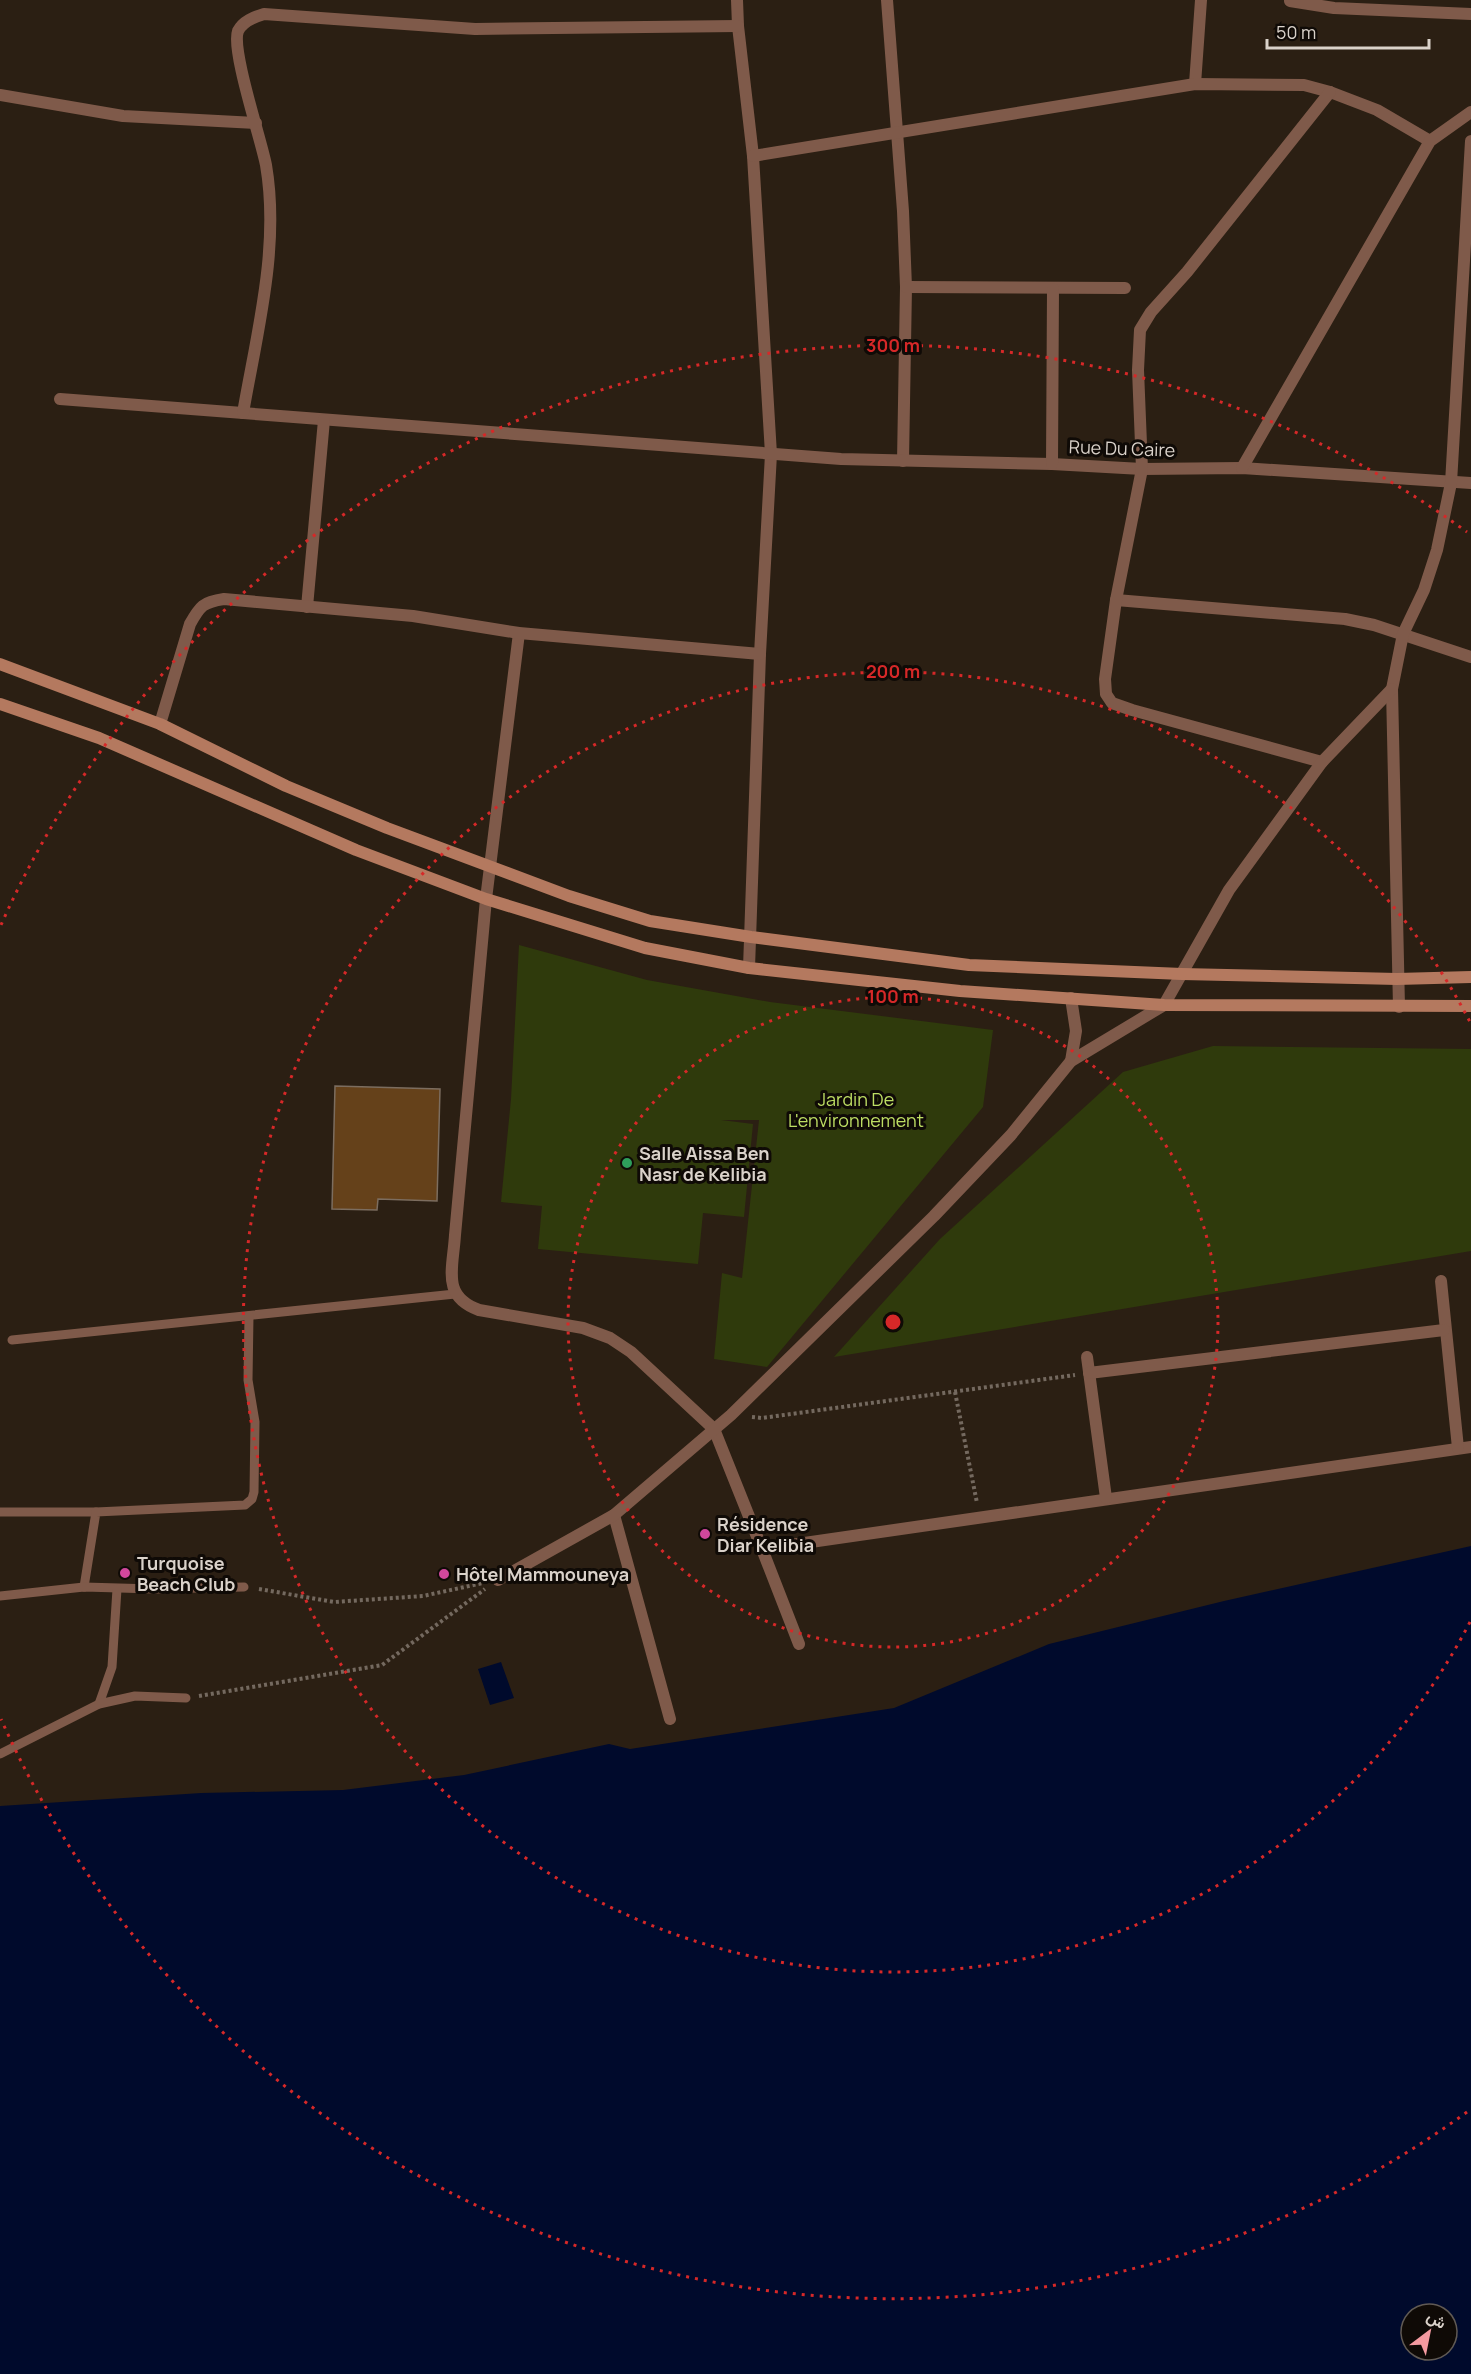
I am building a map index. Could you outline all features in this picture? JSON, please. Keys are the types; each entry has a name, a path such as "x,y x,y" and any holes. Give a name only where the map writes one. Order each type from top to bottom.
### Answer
{"main road":[{"path":"0,664 160,724 286,786 387,828 569,896 650,921 751,937 969,965 1182,974 1397,979 1471,977"},
{"path":"0,704 99,738 345,845 486,899 645,948 749,968 960,991 1164,1005 1471,1006"}],"street":[{"path":"737,0 753,156 771,454 760,654 749,968"},
{"path":"887,0 906,287 903,461"},
{"path":"1195,84 1201,0"},
{"path":"1290,1 1334,8 1471,14"},
{"path":"243,413 270,250 271,205 256,123 241,70 237,40 238,31 245,22 264,14 476,29 738,26"},
{"path":"753,156 1195,84 1304,85 1330,92 1377,111 1430,141"},
{"path":"1322,762 1112,703 1106,694 1106,679 1116,600 1142,470 1138,370 1140,330 1151,312 1187,272 1330,92"},
{"path":"0,95 123,116 256,123"},
{"path":"1242,468 1430,141 1471,112"},
{"path":"1399,1007 1392,689 1403,634 1424,590 1437,550 1451,483 1471,141"},
{"path":"906,287 1125,288"},
{"path":"1052,464 1053,289"},
{"name":"Rue Du Caire","path":"60,399 771,454 903,461 1052,464 1142,470 1242,468 1471,483"},
{"path":"307,607 324,420"},
{"path":"160,724 190,624 198,609 208,602 224,599 413,616 519,633 760,654"},
{"path":"1116,600 1345,619 1374,625 1471,657"},
{"path":"519,633 486,899 455,1235 452,1280 455,1294 464,1305 479,1310 583,1328 610,1338 631,1352 714,1429 799,1644"},
{"path":"498,1580 614,1515 730,1416 949,1200 1011,1135 1071,1062 1164,1005 1229,890 1322,762 1392,689"},
{"path":"1071,998 1076,1030 1071,1062"},
{"path":"762,1549 1465,1447 1444,1330 1441,1281"},
{"path":"1089,1373 1444,1330"},
{"path":"1088,1357 1106,1498"},
{"path":"614,1515 670,1719"}],"lane":[{"path":"12,1340 455,1294"},
{"path":"0,1512 96,1512 245,1505 252,1499 254,1492 255,1422 248,1380 249,1316"},
{"path":"84,1587 96,1512"},
{"path":"0,1596 84,1587 117,1589 244,1587"},
{"path":"99,1704 112,1667 117,1589"},
{"path":"0,1754 99,1704 135,1696 186,1698"}],"path":[{"path":"730,1416 762,1418 1089,1373"},
{"path":"955,1392 980,1517"},
{"path":"244,1587 334,1602 423,1596 498,1580"},
{"path":"186,1698 382,1665 498,1580"}],"green space":[{"name":"Jardin De L'environnement","path":"519,945 647,980 770,1002 993,1030 983,1107 767,1367 714,1359 722,1273 742,1278 759,1120 721,1120 753,1124 744,1217 703,1213 698,1264 538,1249 542,1206 501,1202 511,1099"},
{"path":"1213,1046 1471,1049 1471,1251 834,1357 940,1239 1123,1072"}],"water":[{"path":"1471,1546 1471,2374 0,2374 0,1806 201,1793 343,1790 464,1775 609,1744 630,1749 894,1708 1049,1644 1224,1601"},
{"path":"501,1662 514,1698 490,1705 478,1669"}],"building":[{"path":"335,1086 440,1089 437,1201 378,1199 377,1210 332,1209"}],"place":[{"name":"Salle Aissa Ben Nasr de Kelibia","path":"627,1163"},
{"name":"Résidence Diar Kelibia","path":"705,1534"},
{"name":"Turquoise Beach Club","path":"125,1573"},
{"name":"Hôtel Mammouneya","path":"444,1574"}]}
